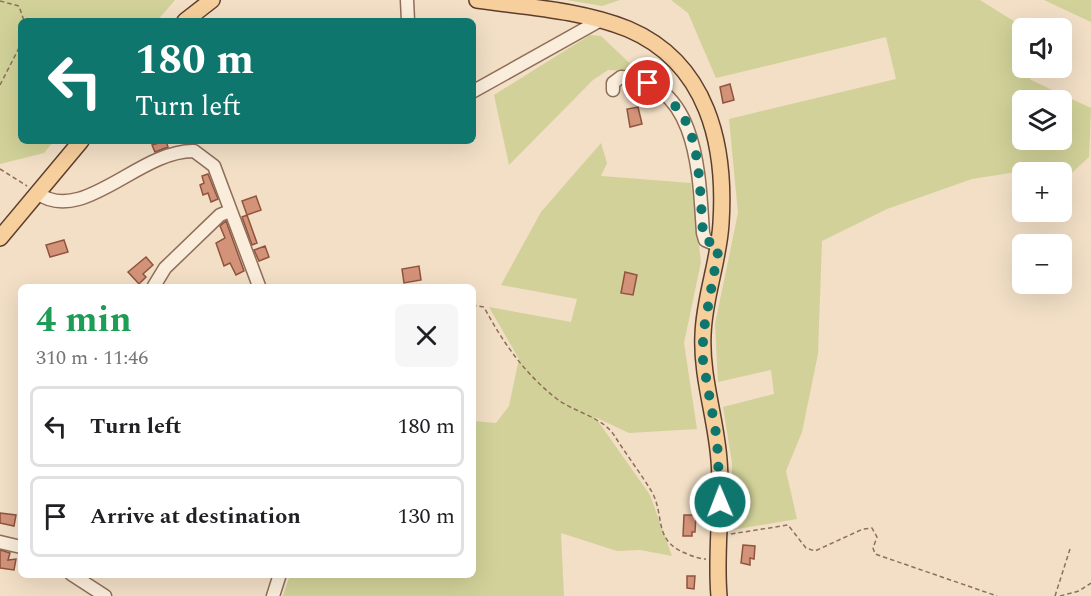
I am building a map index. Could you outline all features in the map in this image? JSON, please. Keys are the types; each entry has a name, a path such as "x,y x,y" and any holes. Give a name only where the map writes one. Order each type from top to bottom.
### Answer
{"main road":[{"path":"189,18 212,0"},
{"path":"477,0 561,11 628,29 652,42 688,76 703,101 715,129 720,157 722,194 719,246 703,334 703,361 720,464 720,534 716,560 719,596"},
{"path":"0,238 79,144"}],"street":[{"path":"408,0 408,18"},
{"path":"476,90 599,21"},
{"path":"614,90 613,83 621,77 648,83 682,113 688,126 694,152 703,233 705,240 719,246"},
{"path":"38,193 51,201 72,201 106,188 149,161 168,154 194,151 214,166 258,284"},
{"path":"155,284 165,268 220,216 230,211"},
{"path":"0,542 18,546"},
{"path":"77,578 105,596"},
{"path":"273,596 279,578"}],"path":[{"path":"0,1 20,6 23,18"},
{"path":"0,85 18,50"},
{"path":"0,169 38,193"},
{"path":"476,306 484,307 513,356 533,379 558,400 578,413 601,422 612,433 653,493 662,530 668,543 700,559 716,560"},
{"path":"720,534 746,533 788,525 806,548 815,551 864,529 872,528 877,537 873,548 875,554 908,563 997,596"},
{"path":"1055,596 1070,549"},
{"path":"1060,596 1079,591 1091,583"}],"green space":[{"path":"0,0 175,0 160,18 18,18 18,144 52,144 44,153 0,164"},
{"path":"567,0 620,0 602,6"},
{"path":"671,0 980,0 1012,20 1012,78 1030,78 1052,90 1012,90 1012,150 1072,150 1072,99 1091,108 1089,157 1072,173 1072,162 1012,162 1012,173 972,179 887,209 822,241 818,354 802,432 786,471 797,519 732,530 732,463 723,407 774,394 771,370 718,382 715,324 738,213 729,119 896,79 886,37 716,78 688,13"},
{"path":"1044,0 1091,0 1091,22"},
{"path":"590,35 601,36 638,71 608,70 593,80 509,165 494,95"},
{"path":"601,143 607,163 601,176 691,183 701,262 684,343 697,429 629,433 595,417 650,495 672,556 640,550 617,551 561,533 564,596 283,596 289,578 476,578 476,421 496,423 509,406 519,359 489,307 571,322 577,299 501,285 541,212"}],"building":[{"path":"730,84 734,100 723,103 720,87"},
{"path":"638,107 642,124 630,127 627,109"},
{"path":"167,144 168,147 155,152 152,145"},
{"path":"208,174 218,199 211,202 208,193 203,195 200,185 204,183 202,176"},
{"path":"256,196 261,210 247,215 242,201"},
{"path":"247,215 257,243 252,245 242,217"},
{"path":"226,221 244,271 236,275 230,263 224,266 216,243 225,238 220,226"},
{"path":"64,240 68,252 50,257 46,245"},
{"path":"265,246 269,257 259,261 254,250"},
{"path":"146,257 153,265 143,274 146,277 139,284 128,272"},
{"path":"419,266 421,280 404,283 402,269"},
{"path":"625,272 637,275 633,295 621,293"},
{"path":"0,513 16,515 14,526 0,523"},
{"path":"684,515 696,515 695,532 692,532 692,536 683,536"},
{"path":"743,545 755,546 754,559 750,558 750,565 741,563"},
{"path":"0,550 10,553 8,560 16,559 14,570 0,568"},
{"path":"687,576 695,576 694,589 687,588"}],"route":[{"path":"648,83 682,113 688,126 693,142 699,183 703,233 705,240 719,246 706,308 703,361 717,439 720,464 720,502"}]}
